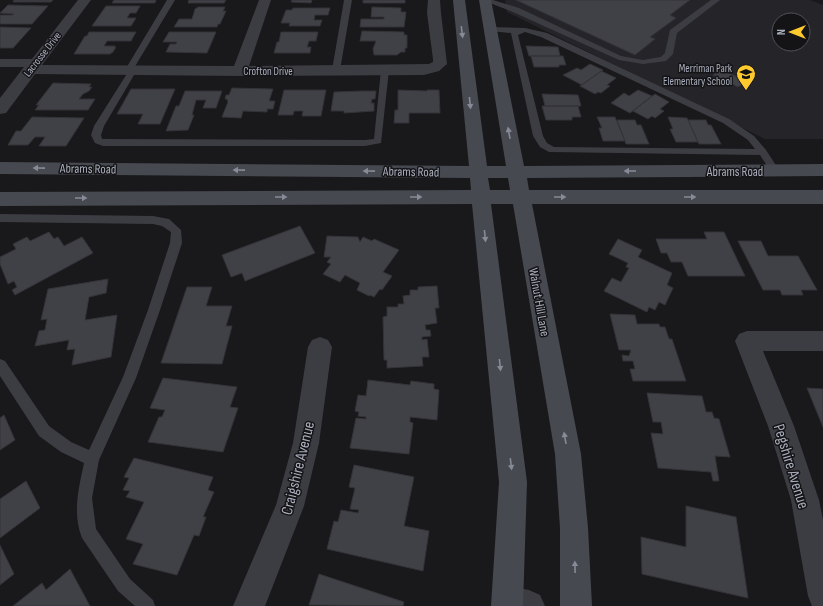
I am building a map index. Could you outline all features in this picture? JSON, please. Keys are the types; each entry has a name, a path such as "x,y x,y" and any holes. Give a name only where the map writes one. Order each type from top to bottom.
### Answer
{"main road":[{"path":"459,0 513,482 515,604"},
{"name":"Walnut Hill Lane","path":"486,0 490,29 568,454 574,528 576,606"},
{"name":"Abrams Road","path":"0,168 478,172 823,170"},
{"name":"Abrams Road","path":"0,199 307,196 823,197"}],"street":[{"name":"Lacrosse Drive","path":"0,109 85,0"},
{"path":"240,71 265,0"},
{"name":"Crofton Drive","path":"0,63 33,66 131,70 424,70 434,68 440,64 434,13 434,0"},
{"name":"Pegshire Avenue","path":"823,341 747,341 811,500 823,596"},
{"name":"Craigshire Avenue","path":"249,606 290,506 306,443 320,347"}],"lane":[{"path":"171,0 99,126 96,135 98,141 103,143 365,143 378,141 385,70"},
{"path":"336,70 348,0"},
{"path":"486,0 516,10 619,58 642,62 663,59 669,54 673,32 716,0"},
{"path":"490,29 525,30 544,35 726,121 751,138 763,152 774,170"},
{"path":"518,30 514,34 538,136 543,145 552,150 763,152"},
{"path":"0,218 153,220 165,222 176,230 176,243 154,310 129,378 92,459 84,498 88,532 124,585 147,606"},
{"path":"0,365 44,431 66,447 92,459"}],"shaded area":[{"name":"Merriman Park Elementary School","path":"505,0 810,0 823,5 823,139 765,139 507,12"}],"building":[{"path":"14,0 53,0 51,2 13,2"},
{"path":"114,0 156,0 155,3 112,3"},
{"path":"189,0 226,0 224,3 188,3"},
{"path":"292,0 312,0 311,3 291,2"},
{"path":"363,0 405,0 405,3 363,3"},
{"name":"Merriman Park Elementary School","path":"516,0 690,0 670,15 676,18 650,37 655,39 635,55"},
{"path":"8,5 48,6 32,24 0,24 0,15 14,14 0,13"},
{"path":"106,6 140,6 136,13 130,13 127,18 136,18 131,26 92,26"},
{"path":"198,7 225,7 223,11 226,11 217,27 174,27 179,19 192,19 195,9"},
{"path":"372,7 401,8 401,12 406,12 404,27 360,27 361,19 384,19 384,17 371,17"},
{"path":"293,8 330,8 328,15 315,15 314,20 322,20 320,26 289,26 290,23 281,23 286,10 292,10"},
{"path":"0,27 31,28 13,48 0,48"},
{"path":"362,31 404,32 404,35 407,35 407,48 405,48 405,52 401,52 397,55 374,55 373,49 376,41 360,41"},
{"path":"89,32 136,32 131,41 107,41 104,46 116,47 110,54 74,54"},
{"path":"169,32 216,32 207,53 166,52 170,44 176,44 177,42 163,42"},
{"path":"281,32 318,32 316,41 309,41 307,47 311,47 310,53 274,53 277,42 279,42"},
{"path":"526,46 558,47 560,56 529,56"},
{"path":"531,56 563,56 566,65 559,65 559,67 534,67"},
{"path":"590,64 603,70 582,85 563,75 577,68 581,70"},
{"path":"721,69 747,81 738,87 713,75"},
{"path":"601,71 616,78 607,85 610,86 601,93 598,92 595,94 580,86"},
{"path":"53,83 91,84 89,87 92,87 89,91 83,94 79,99 95,99 88,110 35,110 39,105 36,105"},
{"path":"232,88 273,89 269,101 275,101 273,109 267,109 267,112 243,111 241,118 222,117 228,102 227,99 225,99 226,95 229,95"},
{"path":"131,89 175,89 160,124 138,124 143,114 117,114"},
{"path":"284,90 326,90 321,116 302,116 303,111 294,111 293,115 278,115"},
{"path":"398,90 439,90 440,113 409,113 409,123 394,123 395,110 398,110"},
{"path":"638,90 652,96 630,113 611,103 624,93 629,96"},
{"path":"185,91 222,91 216,108 203,108 206,100 196,100 192,115 194,115 188,130 166,131 176,106 179,106"},
{"path":"376,91 375,99 372,99 371,103 374,103 374,111 344,113 344,111 331,111 334,92"},
{"path":"542,94 578,95 581,106 545,106"},
{"path":"655,94 669,102 660,109 664,111 655,118 652,116 648,119 633,111"},
{"path":"542,106 578,106 581,117 572,117 572,120 546,120"},
{"path":"32,117 84,118 66,146 39,146 45,137 35,137 28,145 8,145 16,131 21,131"},
{"path":"597,117 615,117 625,141 603,141 599,128 602,128"},
{"path":"668,117 687,118 698,142 676,142 670,129 673,129"},
{"path":"617,120 635,120 637,125 641,125 649,144 626,144"},
{"path":"688,120 706,120 708,125 711,125 721,144 699,144"},
{"path":"300,226 315,253 245,281 242,273 231,277 222,255"},
{"path":"49,232 54,239 58,237 64,246 82,237 93,253 15,295 12,290 17,287 14,281 8,284 0,264 0,257 16,249 13,244 27,237 30,241"},
{"path":"704,232 724,232 745,276 688,276 682,262 671,262 667,253 661,253 656,239 707,239"},
{"path":"327,236 358,237 360,242 363,237 372,241 374,239 399,250 383,272 392,276 382,290 380,289 374,297 369,296 357,290 360,283 345,275 340,282 323,274 331,264 327,262 331,257 324,257"},
{"path":"618,239 642,250 638,257 672,273 667,285 673,288 665,305 659,302 655,310 649,307 647,312 604,291 612,278 621,282 629,268 626,267 628,263 609,254"},
{"path":"738,241 761,241 768,256 798,256 817,290 801,290 803,295 782,295 780,290 763,290"},
{"path":"108,279 106,293 89,297 85,320 117,315 111,357 72,365 75,349 67,350 69,340 35,346 39,331 45,330 47,319 41,320 48,289"},
{"path":"437,286 439,308 435,308 437,323 425,325 426,330 430,330 431,336 422,337 422,340 427,339 429,357 422,357 423,366 387,368 387,360 384,360 383,317 387,316 387,307 398,307 398,304 404,304 403,296 410,295 410,290 418,290 418,287"},
{"path":"187,287 212,287 206,306 232,306 226,326 232,326 222,364 161,363"},
{"path":"610,314 635,315 637,324 659,324 660,327 665,327 669,339 672,339 686,381 633,381 630,369 635,369 633,361 623,361 622,355 629,356 631,350 619,350"},
{"path":"163,378 237,387 230,407 238,408 223,452 148,442 159,417 162,417 165,410 150,408"},
{"path":"368,380 410,385 411,381 434,384 434,389 439,390 437,420 410,417 410,422 413,423 409,454 350,448 356,418 366,419 366,417 358,416 359,412 355,411 358,395 366,396"},
{"path":"807,388 823,389 823,427"},
{"path":"647,393 702,396 706,412 712,412 714,418 719,419 730,457 715,456 719,481 713,481 711,472 658,468 651,433 663,434 661,422 653,422"},
{"path":"4,415 15,440 0,450 0,418"},
{"path":"134,458 213,477 208,490 214,492 203,517 206,517 199,536 194,535 177,575 133,564 143,544 126,539 144,502 126,497 130,491 123,490 129,478 124,477"},
{"path":"354,465 414,477 404,526 429,531 423,571 327,549 334,521 338,522 341,510 358,513 359,510 350,509 355,488 349,487"},
{"path":"26,481 40,508 0,538 0,499"},
{"path":"686,506 736,517 748,598 642,574 641,537 686,547"},
{"path":"0,545 14,574 0,585"},
{"path":"70,569 90,606 13,606 42,583 46,590"},
{"path":"319,574 404,602 403,606 309,605"}],"place":[{"name":"Merriman Park Elementary School","path":"746,91"}]}
